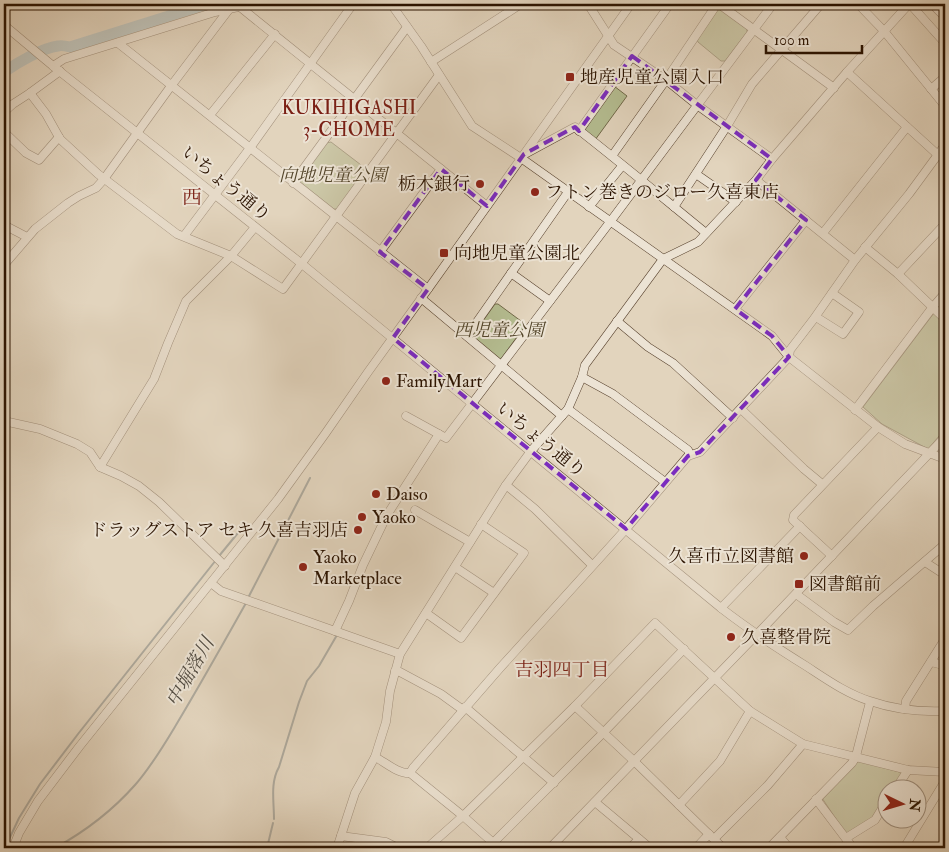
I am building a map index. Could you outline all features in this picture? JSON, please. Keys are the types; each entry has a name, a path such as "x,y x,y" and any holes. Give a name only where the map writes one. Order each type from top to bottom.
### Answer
{"street":[{"path":"53,66 64,59 230,8 252,4"},
{"path":"184,236 250,148 353,4"},
{"path":"391,4 421,46 472,126 522,156 568,192 772,336 789,357 878,428 905,444 945,459"},
{"path":"431,62 521,4"},
{"path":"588,4 613,44 666,80 772,159"},
{"path":"13,848 19,833 38,801 283,492 631,4"},
{"path":"579,130 670,4"},
{"path":"612,156 718,4 834,88"},
{"path":"406,416 446,438 773,4"},
{"path":"674,207 752,84 822,4"},
{"path":"858,4 884,31 945,106"},
{"path":"337,848 355,793 375,756 386,722 390,691 400,654 506,485 531,451 568,410 585,365 663,259 698,242 756,180 847,72 909,4 945,43"},
{"path":"932,4 945,17"},
{"path":"240,7 487,206"},
{"path":"4,265 34,229 79,196 96,188 104,179 230,8"},
{"name":"いちょう通り","path":"4,25 473,403 721,608 757,634 846,691 870,702 905,709 945,711"},
{"path":"293,183 407,26"},
{"path":"210,115 275,34"},
{"path":"118,43 428,289"},
{"path":"4,112 60,71"},
{"path":"847,72 938,155"},
{"path":"30,93 46,114 59,137 104,179 177,234 231,256 283,288 439,75"},
{"path":"931,89 945,77"},
{"path":"522,156 575,127 706,233"},
{"path":"822,234 907,127"},
{"path":"4,132 26,153 39,160 59,137"},
{"path":"375,756 400,772 410,772 464,708 626,529 688,456 700,452 789,357 790,350 816,317 855,260 909,194 945,145"},
{"path":"589,206 622,166"},
{"path":"380,252 440,169"},
{"path":"696,174 736,202"},
{"path":"756,180 855,260"},
{"path":"468,336 568,192"},
{"path":"735,309 806,220"},
{"path":"898,274 945,224"},
{"path":"4,225 27,238"},
{"path":"100,467 154,379 186,301 231,256 255,227"},
{"path":"866,248 898,274 945,320"},
{"path":"511,273 550,302"},
{"path":"816,317 844,334 860,312 832,293"},
{"path":"855,410 945,293"},
{"path":"421,298 562,416"},
{"path":"617,321 648,347 673,363 732,418"},
{"path":"582,377 613,394 688,450 690,454"},
{"path":"741,409 822,484"},
{"path":"568,410 665,482"},
{"path":"4,422 40,429 77,444 90,452 100,467 139,486 184,525 225,566"},
{"path":"832,556 793,520 794,515 878,428"},
{"path":"335,630 349,601 362,564 388,515 439,434"},
{"path":"550,848 945,437"},
{"path":"506,485 592,565"},
{"path":"415,510 470,542"},
{"path":"426,613 461,638 524,553 481,524"},
{"path":"721,608 800,526"},
{"path":"796,594 848,630 945,544"},
{"path":"925,562 945,575"},
{"path":"455,567 494,593"},
{"path":"211,583 221,591 400,654"},
{"path":"427,848 463,816 575,706 655,623 750,711 803,744 908,770 945,772"},
{"path":"905,709 906,701 945,639"},
{"path":"410,772 463,816 494,847 684,649"},
{"path":"931,662 945,663"},
{"path":"395,671 429,687 464,708 554,783"},
{"path":"769,848 856,758 870,702"},
{"path":"575,706 723,848"},
{"path":"679,805 720,761 750,711"},
{"path":"696,848 768,785 803,744"},
{"path":"902,780 908,770"},
{"path":"904,848 945,780"},
{"path":"816,799 853,848"},
{"path":"595,802 650,848"},
{"path":"846,838 876,818"},
{"path":"341,836 386,842 398,848"},
{"path":"780,837 789,848"},
{"path":"630,848 639,839"}],"highlighted area":[{"path":"632,56 772,159 756,180 806,220 735,309 772,336 789,357 700,452 688,456 626,529 393,338 428,289 380,252 441,169 487,206 524,154 575,127 579,131"}],"green space":[{"path":"718,9 747,29 747,32 725,61 721,61 697,40"},
{"path":"614,86 627,96 595,140 584,131"},
{"name":"向地児童公園","path":"331,142 365,168 365,171 337,209 334,209 300,182 326,143"},
{"name":"西児童公園","path":"495,304 498,304 525,324 500,360 473,338 473,335"},
{"path":"934,313 945,324 945,429 928,449 882,424 863,407"},
{"path":"859,761 903,773 898,780 876,780 876,816 874,819 846,834 822,798"}],"waterway":[{"path":"4,72 23,60 52,47 70,47 204,5"},
{"name":"中堀落川","path":"248,598 310,478"},
{"path":"219,556 242,528 242,524"},
{"path":"5,848 19,818 40,784 216,560"},
{"name":"中堀落川","path":"55,848 98,820 141,778 157,756 203,680 246,603"},
{"path":"274,819 274,779 299,702 307,681 319,666 337,635"},
{"path":"267,848 273,823"}],"place":[{"name":"地産児童公園入口","path":"570,77"},
{"name":"栃木銀行","path":"480,184"},
{"name":"フトン巻きのジロー久喜東店","path":"535,192"},
{"name":"向地児童公園北","path":"444,253"},
{"name":"FamilyMart","path":"386,381"},
{"name":"Daiso","path":"376,494"},
{"name":"Yaoko","path":"362,517"},
{"name":"ドラッグストア セキ 久喜吉羽店","path":"358,530"},
{"name":"久喜市立図書館","path":"804,556"},
{"name":"Yaoko Marketplace","path":"303,567"},
{"name":"図書館前","path":"799,584"},
{"name":"久喜整骨院","path":"731,637"}],"district":[{"name":"KUKIHIGASHI 3-CHOME","path":"349,119"},
{"name":"西","path":"192,197"},
{"name":"吉羽四丁目","path":"562,670"}]}
